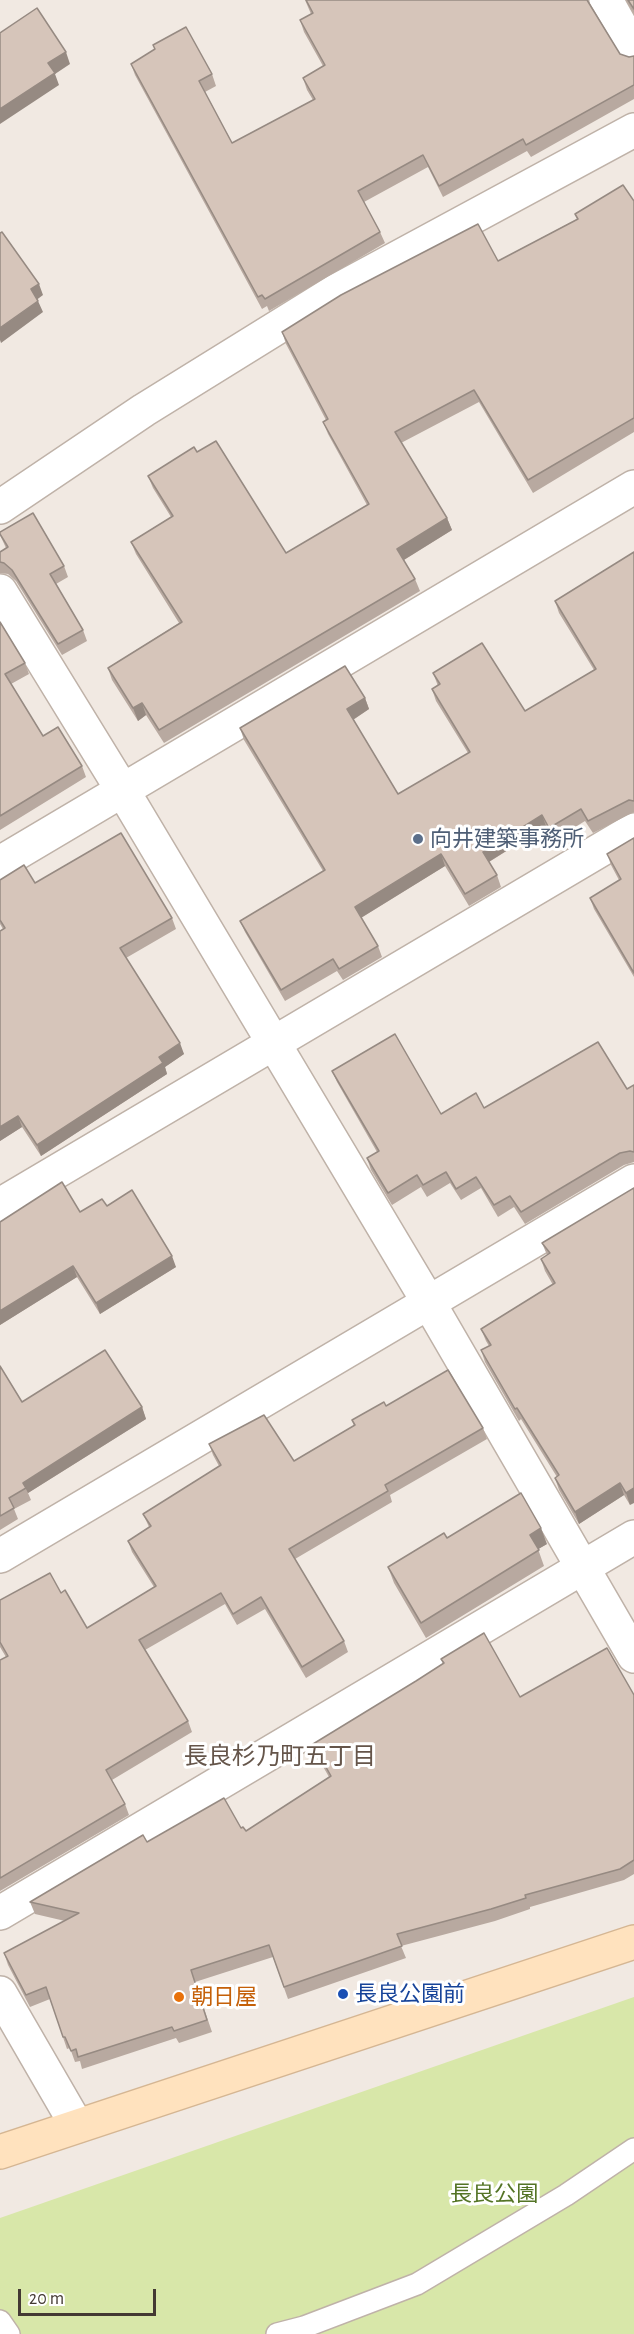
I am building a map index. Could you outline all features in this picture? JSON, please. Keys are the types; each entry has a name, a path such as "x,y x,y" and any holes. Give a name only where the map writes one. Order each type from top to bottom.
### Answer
{"street":[{"path":"606,0 634,50"},
{"path":"0,507 144,410 336,291 634,130"},
{"path":"0,863 634,487"},
{"path":"0,591 123,791 429,1302 584,1566 634,1656"},
{"path":"0,1205 634,830"},
{"path":"0,1556 634,1181"},
{"path":"0,1913 634,1537"},
{"path":"0,2152 634,1942"},
{"path":"0,1993 76,2126"}],"lane":[{"path":"277,2334 304,2327 417,2284 566,2195 634,2150"},
{"path":"0,2321 9,2334"}],"green space":[{"name":"長良公園","path":"634,1997 634,2334 0,2334 0,2218"}],"building":[{"path":"306,0 587,0 620,54 634,56 634,85 526,145 523,139 439,186 423,155 358,191 380,232 265,299 262,295 258,297 131,64 155,49 153,45 186,27 212,74 199,81 232,143 315,99 303,78 325,65 300,20 313,13"},
{"path":"628,0 634,0 634,9"},
{"path":"37,8 66,52 48,63 55,73 0,109 0,33"},
{"path":"623,185 634,201 634,418 528,480 474,390 395,432 447,518 397,549 415,579 159,730 142,703 133,708 108,668 182,622 131,542 173,516 148,476 194,447 197,452 216,441 286,553 369,504 323,422 328,419 282,332 341,295 478,224 498,261 578,219 575,214"},
{"path":"2,232 39,284 31,289 38,301 0,328 0,233"},
{"path":"33,513 64,566 50,574 83,630 58,644 12,570 0,562 0,552 8,547 0,532"},
{"path":"634,552 634,801 629,800 588,821 581,809 549,828 542,815 483,852 497,875 465,894 441,854 355,907 378,946 339,969 333,959 281,990 240,921 325,870 240,728 345,666 365,698 347,709 398,794 470,752 432,689 440,684 433,673 482,643 525,711 596,669 555,601"},
{"path":"0,622 25,663 5,674 43,736 58,727 82,766 0,816"},
{"path":"121,833 172,918 120,948 180,1043 159,1057 163,1063 37,1145 18,1116 0,1127 0,931 5,928 0,920 0,880 24,865 35,883"},
{"path":"634,838 634,973 590,898 621,879 607,854"},
{"path":"395,1034 441,1114 476,1093 484,1108 598,1042 627,1089 634,1085 634,1152 620,1153 521,1212 510,1196 494,1205 476,1177 456,1189 446,1172 423,1185 417,1175 388,1193 367,1158 379,1151 332,1071"},
{"path":"62,1182 80,1212 102,1199 107,1206 132,1190 172,1256 96,1303 73,1266 0,1311 0,1222"},
{"path":"634,1188 634,1488 626,1493 620,1483 575,1512 555,1478 559,1475 517,1408 515,1409 481,1350 491,1345 481,1329 555,1283 541,1259 550,1253 542,1243"},
{"path":"105,1350 142,1407 23,1483 26,1488 9,1498 14,1508 0,1516 0,1366 22,1402"},
{"path":"448,1370 483,1428 385,1485 388,1491 289,1549 344,1641 302,1667 261,1597 233,1614 221,1593 139,1640 188,1721 106,1770 125,1804 0,1878 0,1660 8,1656 0,1642 0,1600 50,1573 61,1593 65,1590 87,1628 156,1586 128,1541 151,1526 143,1514 221,1465 209,1444 264,1415 294,1461 355,1425 352,1420 384,1402 386,1406"},
{"path":"521,1493 541,1528 530,1535 539,1550 421,1623 388,1567 444,1533 447,1538"},
{"path":"484,1633 520,1697 607,1648 634,1695 634,1860 620,1869 525,1895 526,1898 491,1909 397,1934 402,1946 284,1987 269,1945 191,1970 207,2020 174,2031 172,2027 78,2057 76,2049 71,2051 63,2037 46,1987 26,1995 4,1953 79,1913 30,1902 143,1835 147,1842 224,1798 241,1828 243,1827 246,1831 331,1776 313,1744 444,1663 441,1659"}],"place":[{"name":"向井建築事務所","path":"418,839"},
{"name":"長良公園前","path":"343,1994"},
{"name":"朝日屋","path":"179,1997"}],"district":[{"name":"長良杉乃町五丁目","path":"280,1757"}]}
